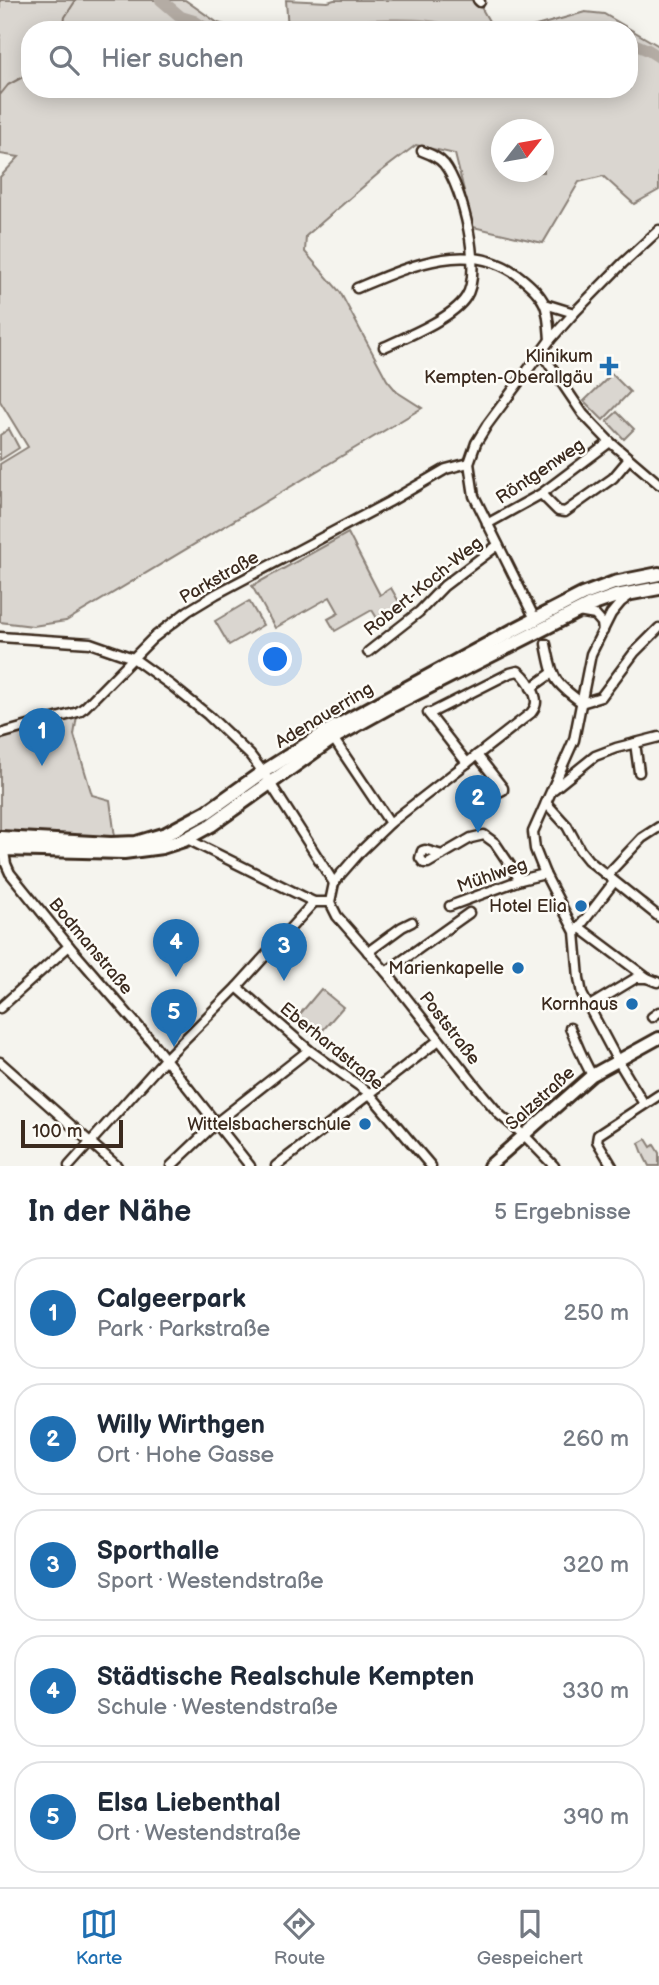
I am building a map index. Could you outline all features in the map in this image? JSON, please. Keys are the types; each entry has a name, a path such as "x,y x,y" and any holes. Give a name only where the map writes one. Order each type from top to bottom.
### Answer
{"main road":[{"name":"Adenauerring","path":"2,843 136,843 166,834 538,625 582,595 614,583 659,574"},
{"name":"Adenauerring","path":"2,843 124,852 162,848 187,839 211,825 267,777 328,731 538,625 616,596 659,588"}],"street":[{"path":"384,347 429,325 464,301 471,287 472,256 456,184 443,163 432,154 422,151"},
{"path":"538,625 474,496 469,463 476,443 487,425 550,340 659,229"},
{"path":"357,288 418,264 472,256 491,261 510,269 528,283 545,304 550,340"},
{"path":"545,304 574,313"},
{"path":"541,352 572,400 610,442 659,484"},
{"name":"Röntgenweg","path":"487,524 541,494 610,442"},
{"path":"541,494 558,511 565,512 613,478 629,459"},
{"name":"Parkstraße","path":"0,734 78,712 153,638 188,611 389,502 446,468 469,463"},
{"name":"Robert-Koch-Weg","path":"368,652 419,612 444,586 498,545"},
{"path":"635,593 621,602 611,614 591,654 574,740 533,832 535,849 545,874 577,929 647,978 658,982"},
{"path":"575,612 595,615 602,623 603,632"},
{"path":"581,702 601,697 634,653 659,628"},
{"path":"0,637 90,643 133,659 172,686 208,715 250,755 267,777 334,883"},
{"path":"546,644 552,673 564,689 581,702"},
{"path":"187,839 314,902 330,902 334,883 390,823 423,795 467,763 531,713 536,706 536,700 524,675 518,671 429,714 467,763"},
{"path":"531,688 552,673"},
{"path":"552,790 595,756 659,737"},
{"path":"333,738 390,823"},
{"path":"635,743 639,772"},
{"path":"477,755 503,788 499,792"},
{"path":"546,803 566,826 588,860 659,917"},
{"path":"607,875 642,838 659,827"},
{"path":"442,855 471,838 484,835 495,843 520,880"},
{"name":"Bodmanstraße","path":"2,843 3,865 165,1059 250,1166"},
{"name":"Mühlweg","path":"450,906 520,880 545,874"},
{"path":"614,882 577,929 580,989 644,1104"},
{"path":"69,1166 165,1059 237,987 314,902"},
{"name":"Poststraße","path":"330,902 337,916 386,972 500,1115 554,1166"},
{"path":"386,972 469,913"},
{"path":"368,952 412,922"},
{"path":"0,1008 69,946"},
{"path":"588,1007 636,978 647,978"},
{"name":"Eberhardstraße","path":"237,987 309,1049 369,1093 431,1166"},
{"path":"570,1028 582,1060 592,1075"},
{"name":"Salzstraße","path":"489,1166 592,1075 659,1038"},
{"path":"276,1166 439,1040"},
{"path":"171,1166 216,1123 309,1049"},
{"path":"0,1062 117,1166"},
{"path":"612,1166 597,1141 597,1136 659,1095"}],"shaded area":[{"path":"0,0 185,0 215,21 21,21 21,98 638,98 638,34 659,46 659,190 634,204 603,176 579,182 543,243 473,227 455,154 416,145 306,236 305,252 340,292 387,380 397,392 422,408 66,621 33,626 0,622 0,464 28,447 0,401 0,177 19,157 0,154"},
{"path":"286,0 477,0 489,21 287,21"},
{"path":"585,12 604,14 616,21 554,21"},
{"path":"612,374 630,392 603,420 584,401"},
{"path":"617,412 634,429 624,439 607,421"},
{"path":"9,429 19,448 0,460 0,435"},
{"path":"348,533 380,595 391,588 403,609 380,623 372,610 335,631 328,619 339,613 330,597 275,628 252,586"},
{"path":"249,601 263,625 229,645 215,621"},
{"path":"77,716 74,735 92,795 110,800 115,837 0,832 0,736"},
{"path":"321,989 343,1007 316,1038 295,1020"},
{"path":"646,1139 659,1153 659,1166 649,1166 644,1156 639,1143"}],"waterway":[{"path":"64,21 76,0"},
{"path":"161,0 181,17 194,21"},
{"path":"638,46 659,57"},
{"path":"0,95 8,85 21,78"}],"place":[{"name":"Klinikum Kempten-Oberallgäu","path":"609,366"},
{"name":"Calgeerpark","path":"42,766"},
{"name":"Willy Wirthgen","path":"478,833"},
{"name":"Hotel Elia","path":"581,906"},
{"name":"Marienkapelle","path":"518,968"},
{"name":"Städtische Realschule Kempten","path":"176,977"},
{"name":"Sporthalle","path":"284,981"},
{"name":"Kornhaus","path":"632,1004"},
{"name":"Elsa Liebenthal","path":"174,1047"},
{"name":"Wittelsbacherschule","path":"365,1124"}]}
